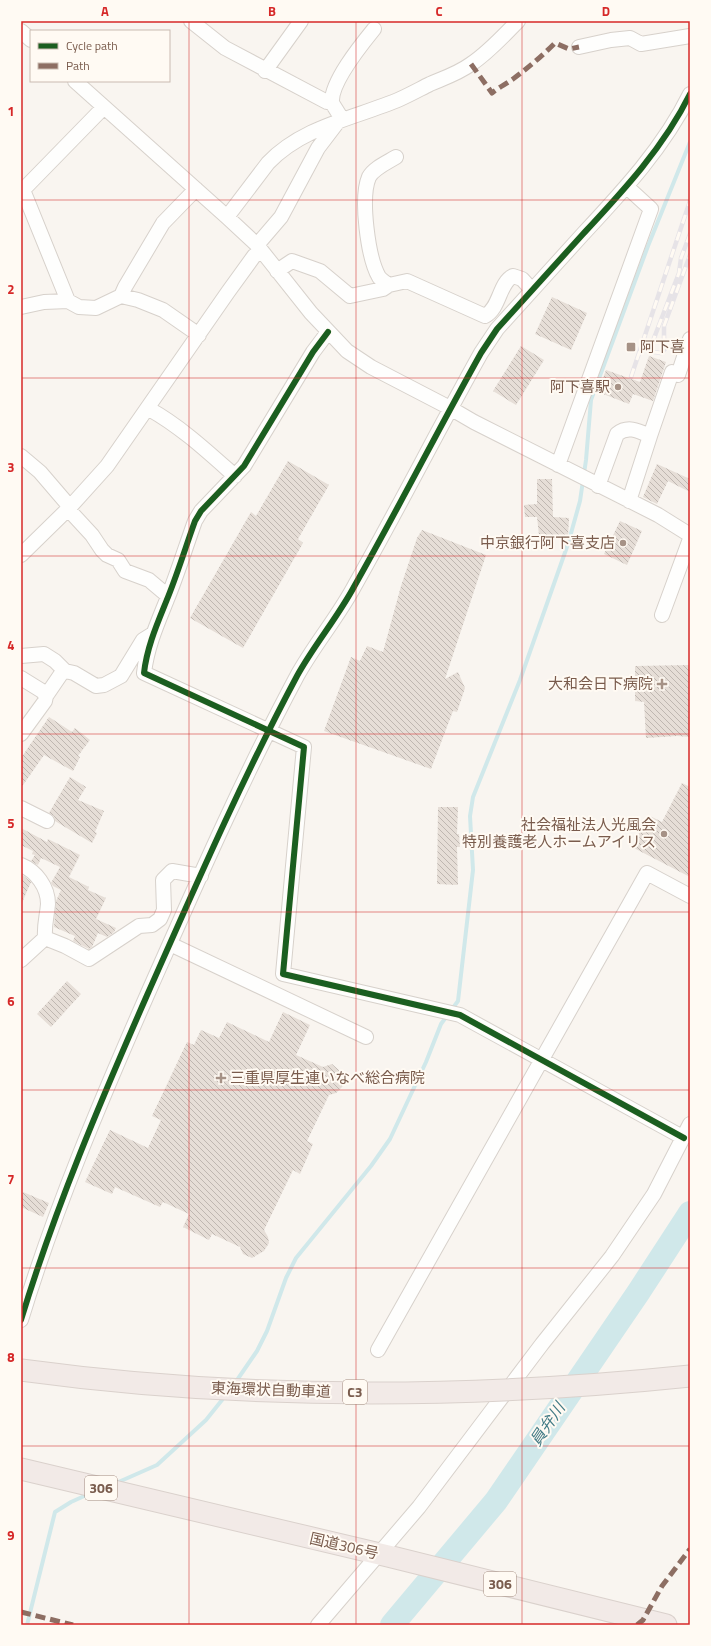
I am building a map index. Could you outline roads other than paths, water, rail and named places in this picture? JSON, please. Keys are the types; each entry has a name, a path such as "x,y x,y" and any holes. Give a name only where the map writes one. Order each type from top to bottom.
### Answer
{"highway":[{"name":"東海環状自動車道","path":"21,1370 161,1385 291,1392 407,1393 530,1389 615,1384 690,1376"},
{"name":"国道306号","path":"21,1469 384,1555 665,1625"}],"street":[{"path":"191,21 225,48 265,71 327,102 332,103"},
{"path":"265,71 301,21"},
{"path":"227,217 276,155 296,141 341,120 362,114 400,99 448,77 471,64 487,52 518,21"},
{"path":"341,120 332,103 331,96 359,47 374,29"},
{"path":"21,31 30,39"},
{"path":"579,47 611,40 630,38 642,44 690,36"},
{"path":"76,82 227,217 259,248 328,332 347,351 361,361 474,422 658,515 690,535"},
{"path":"21,1320 44,1248 84,1142 201,876 269,730 299,672 354,588 450,408 481,353 493,335 627,186 668,134 690,94"},
{"path":"68,301 22,191 104,107"},
{"path":"21,555 69,508 107,466 149,409 281,217 318,148 341,120"},
{"path":"389,285 380,278 374,260 366,227 365,201 370,176 379,167 396,157"},
{"path":"558,465 651,209 627,186"},
{"path":"121,296 163,223 196,189"},
{"path":"277,271 292,262 320,271 350,296 383,289 389,285 407,281 485,316 489,314 496,303 509,278 513,276 522,279 532,290"},
{"path":"21,307 44,302 68,301 79,307 96,308 121,296 138,300 163,310 199,335"},
{"path":"328,332 313,352 244,466 201,510 195,521 168,596 152,634 144,674 304,747 283,974 460,1015 684,1138"},
{"path":"630,501 672,372 678,375 690,339"},
{"path":"149,409 160,415 182,432 235,476"},
{"path":"593,483 617,434 622,430 632,429 650,436"},
{"path":"21,456 40,472 107,555 118,560 125,571 149,580 168,596"},
{"path":"662,615 690,539"},
{"path":"21,656 44,654 55,661 65,671 74,673 96,686 104,685 121,676 143,640 152,634"},
{"path":"21,734 45,701 46,696 61,674 65,671"},
{"path":"21,678 42,691 46,696"},
{"path":"21,808 47,821"},
{"path":"21,865 32,871 46,891 48,903 44,925 45,938"},
{"path":"45,938 65,946 89,959 140,926 152,924 160,919 164,910 163,880 172,871 201,876"},
{"path":"378,1350 647,873 690,896"},
{"path":"21,960 45,938"},
{"path":"170,944 366,1037"},
{"path":"318,1625 384,1555 542,1344 612,1256 654,1194 690,1124"}],"waterway":[{"path":"235,1383 257,1351 267,1331 286,1278 296,1258 371,1166 390,1139 426,1062 441,1024 458,1001 473,870 470,816 473,797 520,680 568,544 580,501 586,460 591,400 648,246 690,142"},
{"name":"員弁川","path":"392,1625 496,1501 638,1293 690,1213"},
{"path":"114,1484 157,1465 206,1420 226,1395"},
{"path":"27,1625 55,1512 71,1502 91,1493"}],"railway":[{"path":"631,377 690,201"},
{"path":"690,234 681,258 679,273 651,346 651,349 654,352 661,353 666,348 664,326 690,255"}],"place":[{"name":"阿下喜","path":"631,347"},
{"name":"阿下喜駅","path":"618,387"},
{"name":"中京銀行阿下喜支店","path":"623,543"},
{"name":"大和会日下病院","path":"662,684"},
{"name":"社会福祉法人光風会 特別養護老人ホームアイリス","path":"664,834"},
{"name":"三重県厚生連いなべ総合病院","path":"221,1078"}]}
